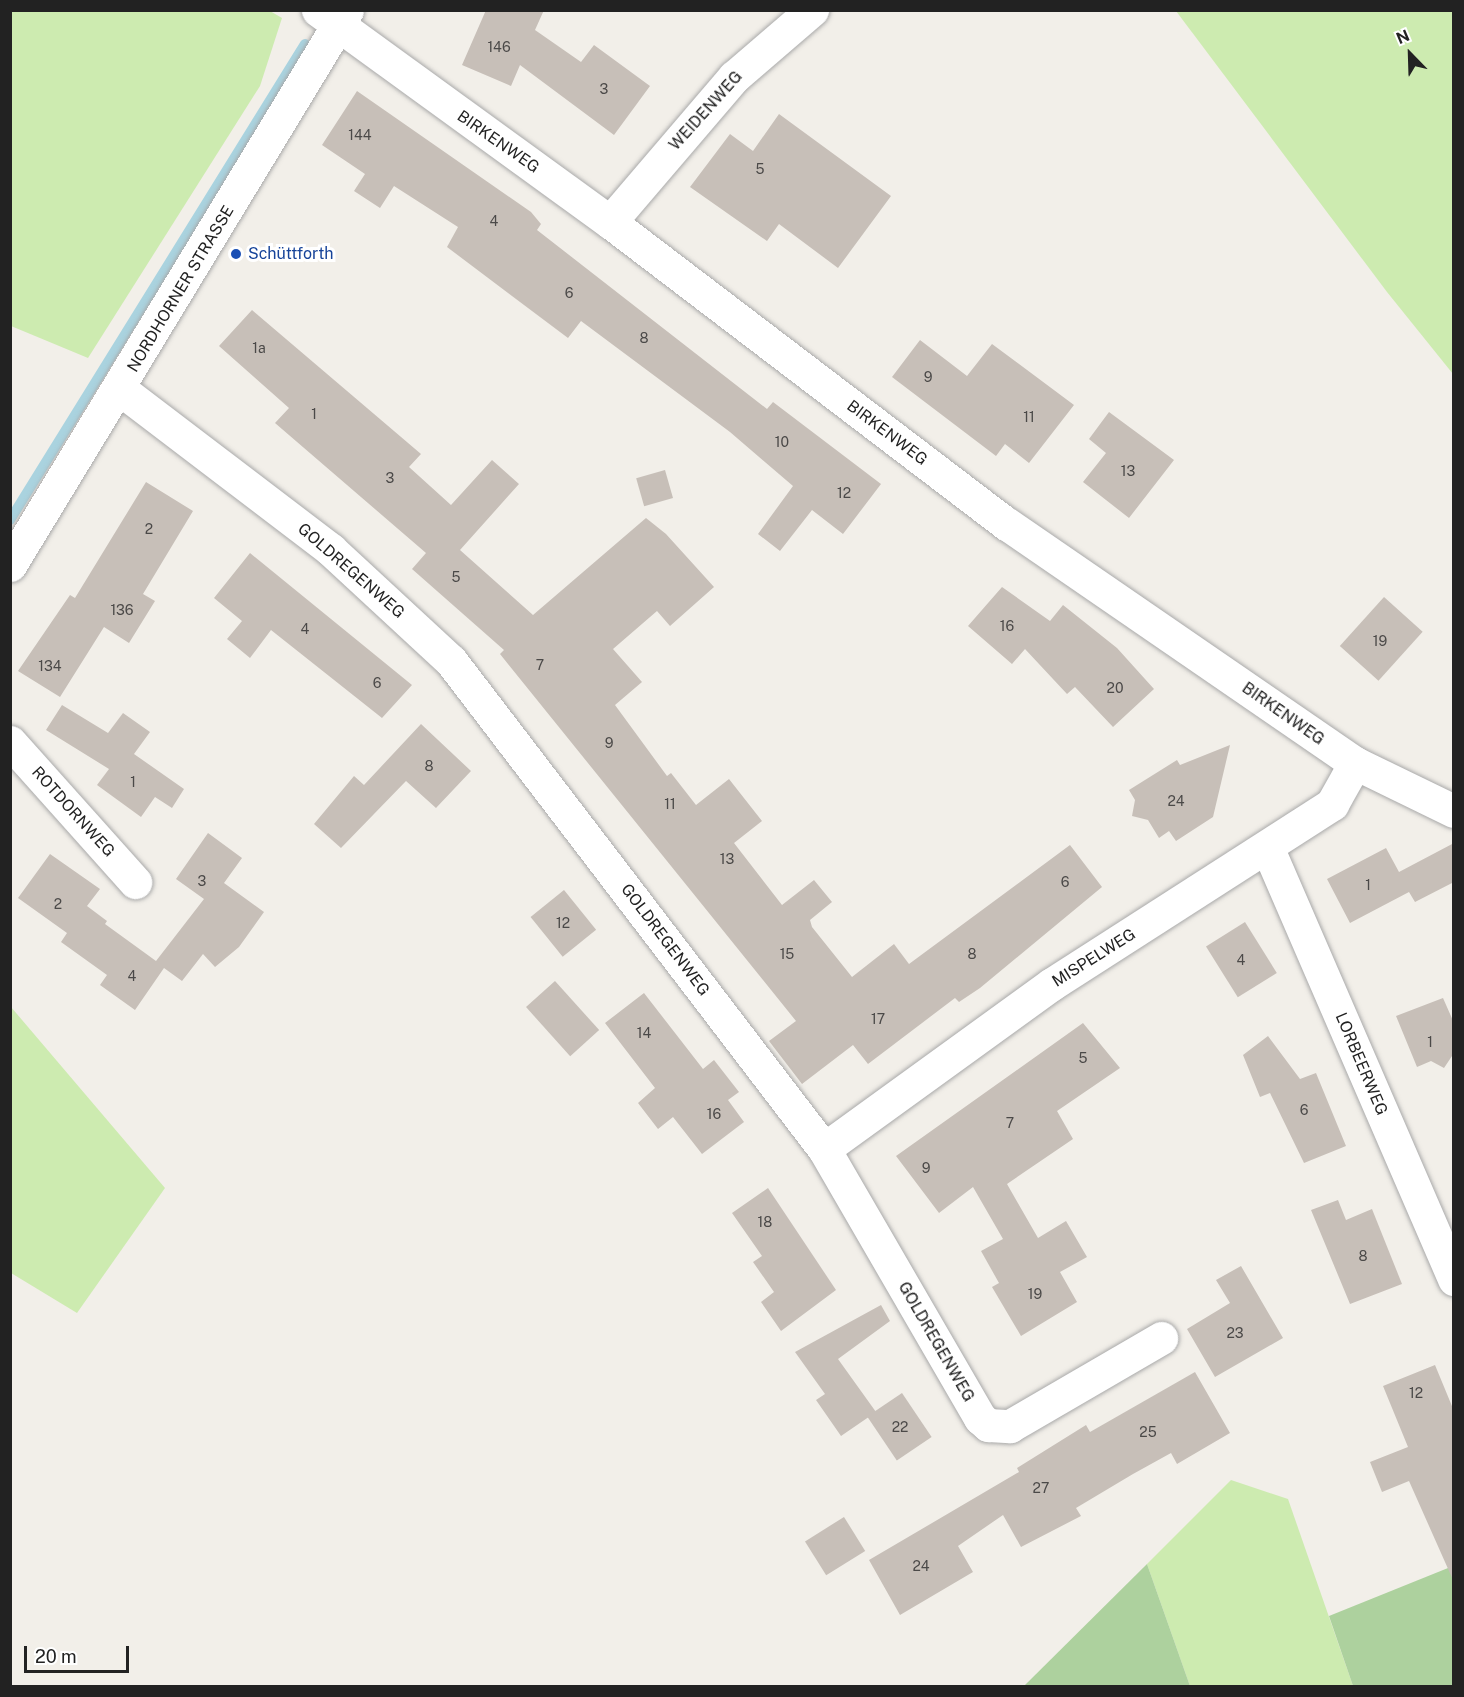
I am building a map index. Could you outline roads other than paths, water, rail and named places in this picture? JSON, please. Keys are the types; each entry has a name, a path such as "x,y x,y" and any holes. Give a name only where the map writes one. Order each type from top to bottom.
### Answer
{"street":[{"name":"WEIDENWEG","path":"610,222 734,77 812,10"},
{"name":"BIRKENWEG","path":"335,16 1007,524 1355,764 1454,811"},
{"name":"NORDHORNER STRASSE","path":"10,566 120,389 335,16"},
{"name":"GOLDREGENWEG","path":"120,389 331,550 451,661 824,1149 988,1425 1010,1426 1161,1338"},
{"name":"ROTDORNWEG","path":"10,742 135,882"},
{"name":"MISPELWEG","path":"824,1149 1052,984 1268,849 1332,804 1355,764"},
{"name":"LORBEERWEG","path":"1268,849 1454,1279"}],"waterway":[{"path":"10,520 305,44"}],"place":[{"name":"Schüttforth","path":"236,254"}]}
